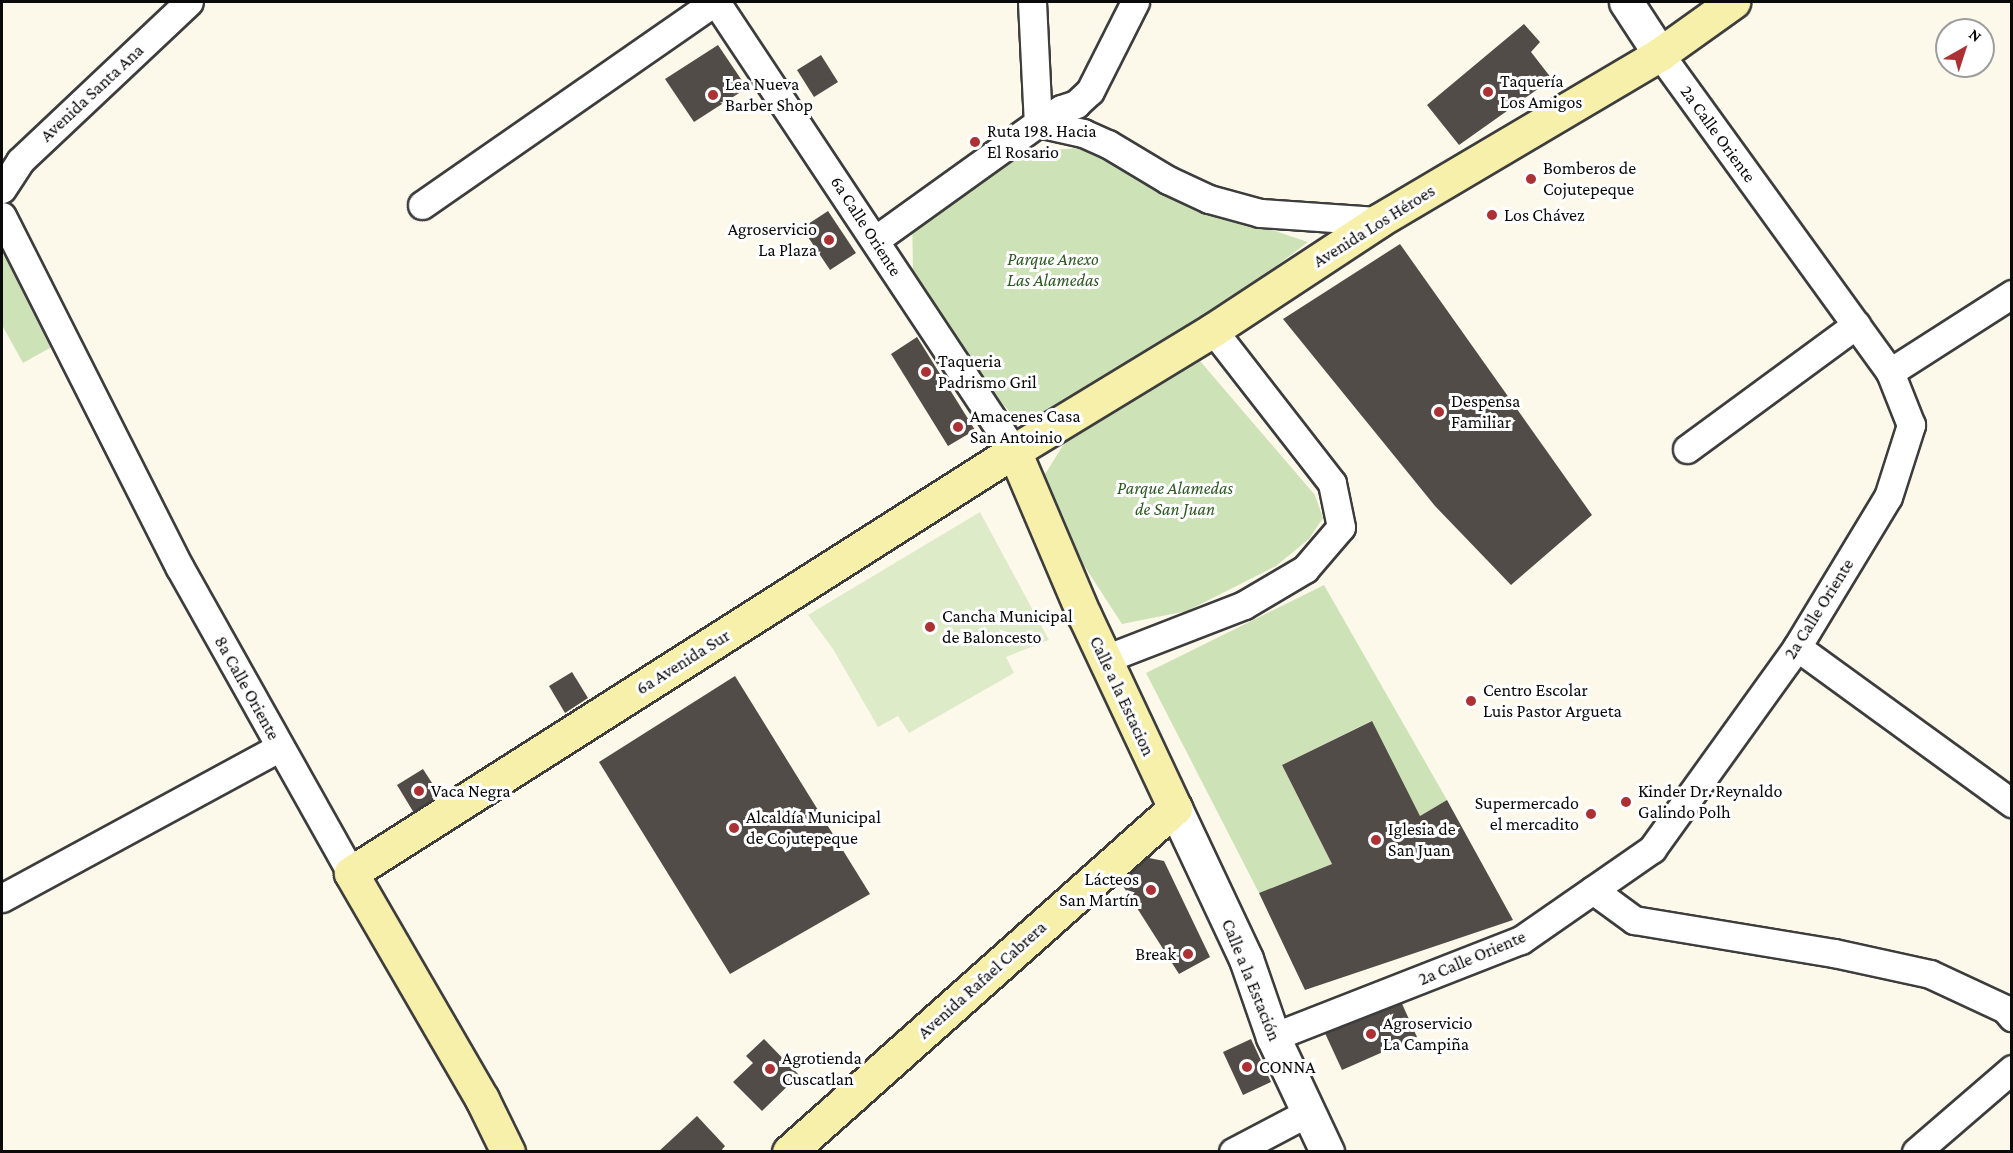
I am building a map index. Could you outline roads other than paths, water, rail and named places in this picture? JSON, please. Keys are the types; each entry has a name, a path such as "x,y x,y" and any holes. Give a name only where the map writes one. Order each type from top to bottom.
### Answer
{"main road":[{"name":"Avenida Los Héroes","path":"1014,451 1213,330 1378,221 1660,54 1733,2"},
{"name":"Calle a la Estacion","path":"1014,451 1105,659 1175,808"},
{"name":"6a Avenida Sur","path":"351,873 1014,451"},
{"name":"Avenida Rafael Cabrera","path":"789,1152 1175,808"},
{"name":"8a Calle Oriente","path":"351,873 482,1099 508,1152"}],"street":[{"name":"Avenida Santa Ana","path":"2,189 20,161 189,2"},
{"path":"422,206 715,2"},
{"name":"6a Calle Oriente","path":"715,2 1014,451"},
{"path":"1032,2 1038,123"},
{"path":"875,240 1038,123 1061,109 1076,104 1090,92 1135,2"},
{"name":"2a Calle Oriente","path":"1273,1037 1521,940 1652,849 1797,647 1888,497 1911,425 1890,372 1660,54 1626,2"},
{"path":"1038,123 1083,133 1108,144 1168,180 1209,199 1260,213 1378,221"},
{"name":"8a Calle Oriente","path":"2,216 180,568 351,873"},
{"path":"1890,372 2012,294"},
{"path":"1687,449 1856,325"},
{"path":"1105,659 1244,605 1305,569 1341,527 1332,483 1213,330"},
{"path":"1797,647 2012,803"},
{"path":"2,898 280,747"},
{"name":"Calle a la Estación","path":"1175,808 1246,959 1273,1037 1328,1152"},
{"path":"1593,890 1634,920 1834,953 1930,974 2005,1009 2012,1017"},
{"path":"1916,1152 2012,1069"},
{"path":"1233,1152 1309,1112"}],"place":[{"name":"Taquería Los Amigos","path":"1488,92"},
{"name":"Lea Nueva Barber Shop","path":"713,95"},
{"name":"Ruta 198. Hacia El Rosario","path":"975,142"},
{"name":"Bomberos de Cojutepeque","path":"1531,179"},
{"name":"Los Chávez","path":"1492,215"},
{"name":"Agroservicio La Plaza","path":"829,240"},
{"name":"Taqueria Padrismo Gril","path":"926,372"},
{"name":"Despensa Familiar","path":"1439,412"},
{"name":"Amacenes Casa San Antoinio","path":"958,427"},
{"name":"Cancha Municipal de Baloncesto","path":"930,627"},
{"name":"Centro Escolar Luis Pastor Argueta","path":"1471,701"},
{"name":"Vaca Negra","path":"419,791"},
{"name":"Kinder Dr. Reynaldo Galindo Polh","path":"1626,802"},
{"name":"Supermercado el mercadito","path":"1591,814"},
{"name":"Alcaldía Municipal de Cojutepeque","path":"734,828"},
{"name":"Iglesia de San Juan","path":"1376,840"},
{"name":"Lácteos San Martín","path":"1151,890"},
{"name":"Break","path":"1188,954"},
{"name":"Agroservicio La Campiña","path":"1371,1034"},
{"name":"CONNA","path":"1247,1067"},
{"name":"Agrotienda Cuscatlan","path":"770,1069"}],"park label":[{"name":"Parque Anexo Las Alamedas","path":"1053,270"},
{"name":"Parque Alamedas de San Juan","path":"1175,499"}]}
